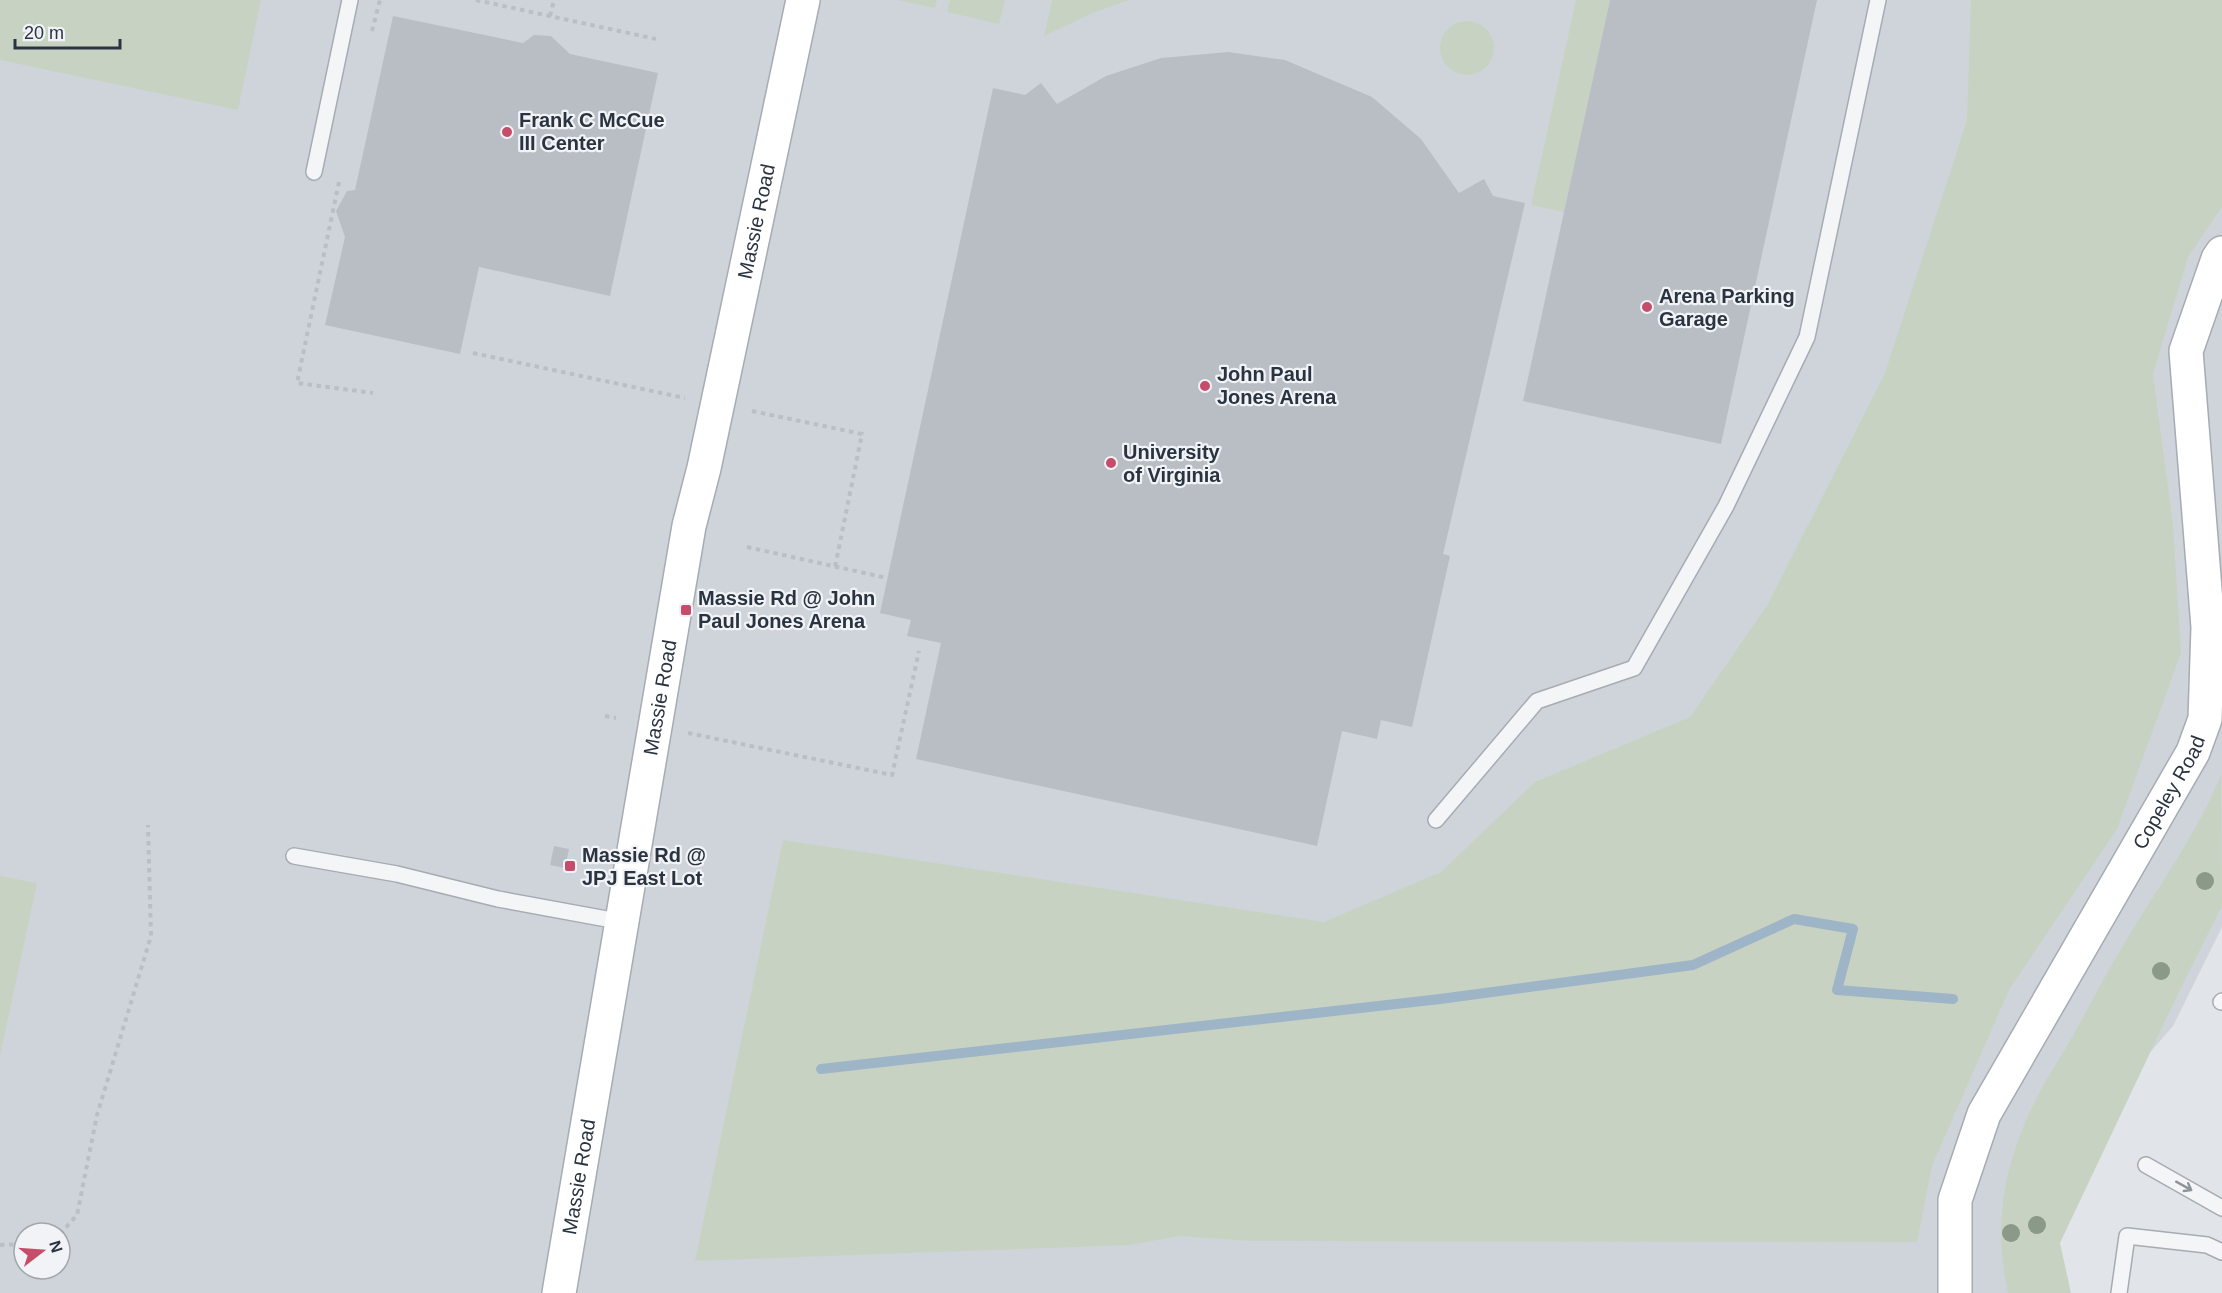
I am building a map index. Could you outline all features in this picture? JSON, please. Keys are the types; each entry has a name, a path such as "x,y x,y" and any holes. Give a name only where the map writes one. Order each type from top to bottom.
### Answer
{"street":[{"name":"Massie Road","path":"559,1293 689,526 704,468 803,0"},
{"name":"Copeley Road","path":"1954,1293 1955,1200 1983,1114 2193,753 2205,719 2208,627 2207,531 2186,351 2222,252"}],"lane":[{"path":"314,172 350,0"},
{"path":"1436,820 1537,701 1634,668 1726,506 1807,337 1878,0"},
{"path":"294,856 397,874 498,898 623,922"},
{"path":"2146,1165 2222,1208"},
{"path":"2120,1293 2125,1229 2207,1245 2222,1252"}],"path":[{"path":"372,32 380,0"},
{"path":"476,0 656,39"},
{"path":"550,16 554,0"},
{"path":"340,177 297,383 374,393"},
{"path":"473,353 685,398"},
{"path":"749,411 862,434 835,567"},
{"path":"747,547 887,578"},
{"path":"681,732 892,775 919,651"},
{"path":"605,716 616,718"},
{"path":"72,1221 77,1215 97,1115 151,936 148,825"}],"shaded area":[{"name":"University of Virginia","path":"0,0 2222,0 2222,927 2173,1026 2062,1154 2018,1293 0,1293"}],"green space":[{"path":"0,0 261,0 238,110 0,60"},
{"path":"897,0 937,0 935,8"},
{"path":"950,0 1005,0 999,24 947,12"},
{"path":"1052,0 1129,0 1093,13 1044,36"},
{"path":"1576,0 1610,0 1564,212 1531,205"},
{"path":"1971,0 2222,0 2222,207 2188,257 2153,374 2173,525 2181,653 2117,829 2009,990 1932,1166 1917,1242 1249,1241 1180,1236 1129,1245 695,1261 783,840 1324,922 1441,872 1535,782 1690,717 1768,604 1885,373 1967,120"},
{"path":"1462,21 1472,21 1482,25 1490,33 1494,48 1490,63 1482,71 1472,75 1462,75 1452,71 1444,63 1440,53 1440,43 1444,33 1452,25"},
{"path":"2221,775 2222,906 2060,1243 2071,1293 2008,1293 2001,1241 2002,1216 2005,1191 2017,1143 2043,1086 2115,959 2190,838"},
{"path":"0,876 37,883 0,1056"}],"building":[{"name":"Arena Parking Garage","path":"1610,0 1817,0 1721,444 1523,401"},
{"name":"Frank C McCue III Center","path":"393,16 523,43 534,35 551,36 570,54 658,73 610,296 479,267 460,354 325,325 345,237 336,211 347,191 355,190"},
{"name":"John Paul Jones Arena","path":"1228,52 1285,60 1372,97 1421,139 1459,193 1484,179 1493,196 1525,203 1443,554 1450,556 1412,727 1381,720 1377,739 1342,731 1317,846 916,759 941,643 907,636 911,620 880,613 993,88 1025,95 1041,83 1057,104 1106,76 1161,58"},
{"path":"554,846 569,849 565,868 550,865"}],"waterway":[{"path":"821,1069 1440,999 1693,965 1794,919 1853,929 1837,990 1953,999"}],"place":[{"name":"Frank C McCue III Center","path":"507,132"},
{"name":"Arena Parking Garage","path":"1647,307"},
{"name":"John Paul Jones Arena","path":"1205,386"},
{"name":"University of Virginia","path":"1111,463"},
{"name":"Massie Rd @ John Paul Jones Arena","path":"686,610"},
{"name":"Massie Rd @ JPJ East Lot","path":"570,866"}]}
